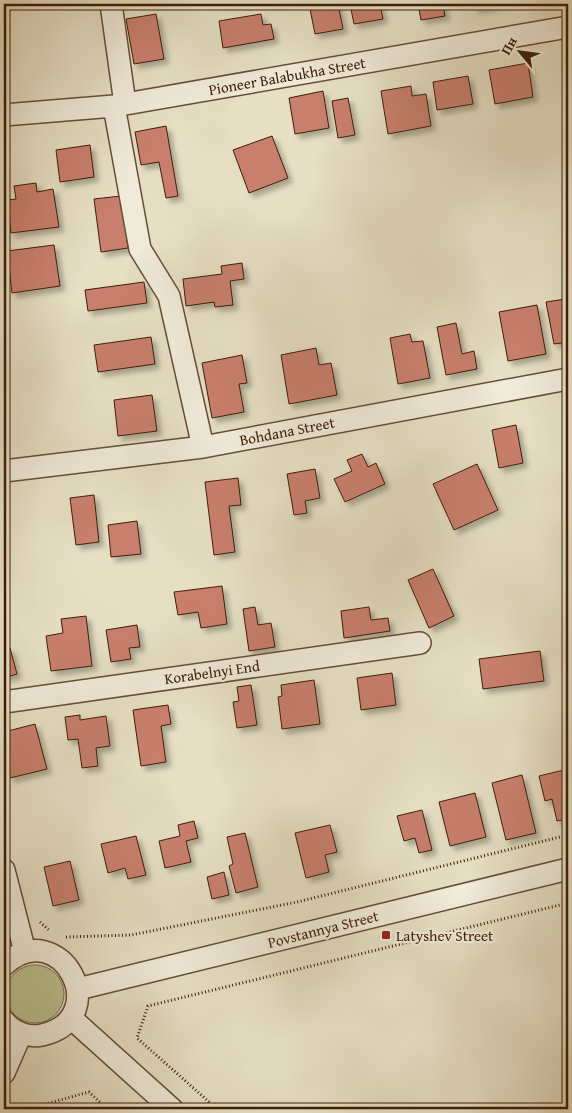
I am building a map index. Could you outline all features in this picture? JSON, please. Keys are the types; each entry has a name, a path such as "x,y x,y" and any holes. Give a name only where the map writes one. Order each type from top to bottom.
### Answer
{"street":[{"path":"111,4 120,105 140,249 169,296 203,447"},
{"name":"Pioneer Balabukha Street","path":"4,115 120,105 568,27"},
{"name":"Bohdana Street","path":"4,471 203,447 568,379"},
{"name":"Korabelnyi End","path":"4,702 420,642"},
{"name":"Povstannya Street","path":"78,989 568,869"},
{"path":"4,870 25,952"},
{"path":"4,966 12,958 25,952 43,951 60,958 72,972 78,989 77,1004 71,1018 57,1030 40,1036 21,1034 4,1021"},
{"path":"71,1018 172,1109"},
{"path":"4,1073 21,1034"}],"path":[{"path":"57,938 140,933 297,902 568,835"},
{"path":"216,1109 137,1038 148,1006 568,903"},
{"path":"28,1109 88,1092 107,1109"}],"green space":[{"path":"29,965 41,965 56,973 64,988 64,1000 56,1015 41,1023 29,1023 14,1015 6,1000 6,988 14,973"}],"building":[{"path":"309,4 338,4 343,29 315,34"},
{"path":"350,4 380,4 383,19 354,24"},
{"path":"418,4 443,4 445,16 421,20"},
{"path":"473,4 506,4 474,9"},
{"path":"156,14 164,59 134,64 126,19"},
{"path":"261,14 263,25 271,24 274,39 223,48 219,21"},
{"path":"528,63 533,97 495,104 489,70"},
{"path":"468,76 473,104 437,110 433,82"},
{"path":"411,86 412,96 426,94 431,126 388,134 381,91"},
{"path":"323,91 329,128 295,134 289,98"},
{"path":"348,98 355,135 338,138 332,101"},
{"path":"166,126 178,196 166,198 159,162 141,165 135,132"},
{"path":"272,136 288,178 249,193 233,150"},
{"path":"90,145 94,177 60,182 56,150"},
{"path":"36,183 37,192 53,189 59,227 11,233 7,200 16,199 14,186"},
{"path":"121,196 128,248 101,252 94,199"},
{"path":"54,245 60,286 12,293 7,251"},
{"path":"242,263 244,279 230,281 233,305 215,307 214,302 186,306 183,279 222,274 221,266"},
{"path":"144,282 147,303 88,311 85,290"},
{"path":"565,299 568,315 568,342 554,344 546,302"},
{"path":"537,305 546,354 508,361 499,312"},
{"path":"456,323 462,354 474,351 477,369 446,375 437,327"},
{"path":"410,334 412,342 423,341 430,378 398,384 390,338"},
{"path":"151,337 155,364 98,372 94,345"},
{"path":"316,348 319,365 331,363 337,395 289,404 281,355"},
{"path":"242,355 247,383 239,384 244,412 212,418 202,363"},
{"path":"152,395 157,431 118,436 114,400"},
{"path":"516,425 523,463 499,468 492,430"},
{"path":"362,454 368,467 376,463 385,484 345,502 334,479 352,471 347,460"},
{"path":"477,464 498,510 454,530 433,484"},
{"path":"315,469 320,498 305,501 307,513 294,515 287,474"},
{"path":"238,478 241,505 229,506 235,552 214,555 205,482"},
{"path":"94,495 99,542 76,545 70,498"},
{"path":"137,521 141,554 111,557 108,525"},
{"path":"433,569 454,616 429,628 408,580"},
{"path":"222,586 227,624 201,628 198,612 178,615 174,592"},
{"path":"255,607 258,625 271,623 275,647 249,651 243,609"},
{"path":"369,607 371,620 388,618 390,631 344,638 341,611"},
{"path":"86,616 92,666 51,671 46,636 63,633 61,619"},
{"path":"137,625 140,647 129,648 131,659 111,662 106,630"},
{"path":"10,648 17,674 4,678 4,650"},
{"path":"540,651 544,681 483,689 479,659"},
{"path":"392,673 396,705 361,710 357,678"},
{"path":"314,680 320,724 282,729 278,697 282,696 281,685"},
{"path":"251,685 257,725 237,728 233,702 239,701 237,687"},
{"path":"168,705 171,724 161,726 166,762 141,766 133,710"},
{"path":"80,715 80,720 106,716 110,746 96,748 98,766 82,768 78,739 68,740 65,717"},
{"path":"35,724 47,769 10,778 4,753 4,732"},
{"path":"568,769 568,793 565,794 568,819 557,821 552,799 545,801 539,776"},
{"path":"522,775 536,833 506,840 492,783"},
{"path":"475,793 486,837 450,846 439,802"},
{"path":"422,810 432,850 419,853 415,838 404,841 397,816"},
{"path":"194,821 198,838 186,841 191,862 165,868 159,841 180,836 178,825"},
{"path":"330,825 337,852 325,855 329,872 306,878 295,833"},
{"path":"245,833 258,887 236,893 229,866 233,864 227,837"},
{"path":"136,836 146,875 128,879 125,868 108,873 101,844"},
{"path":"70,861 79,900 53,906 44,867"},
{"path":"224,872 229,895 212,899 207,877"},
{"path":"78,1105 79,1109 61,1109"}],"place":[{"name":"Latyshev Street","path":"386,935"}]}
